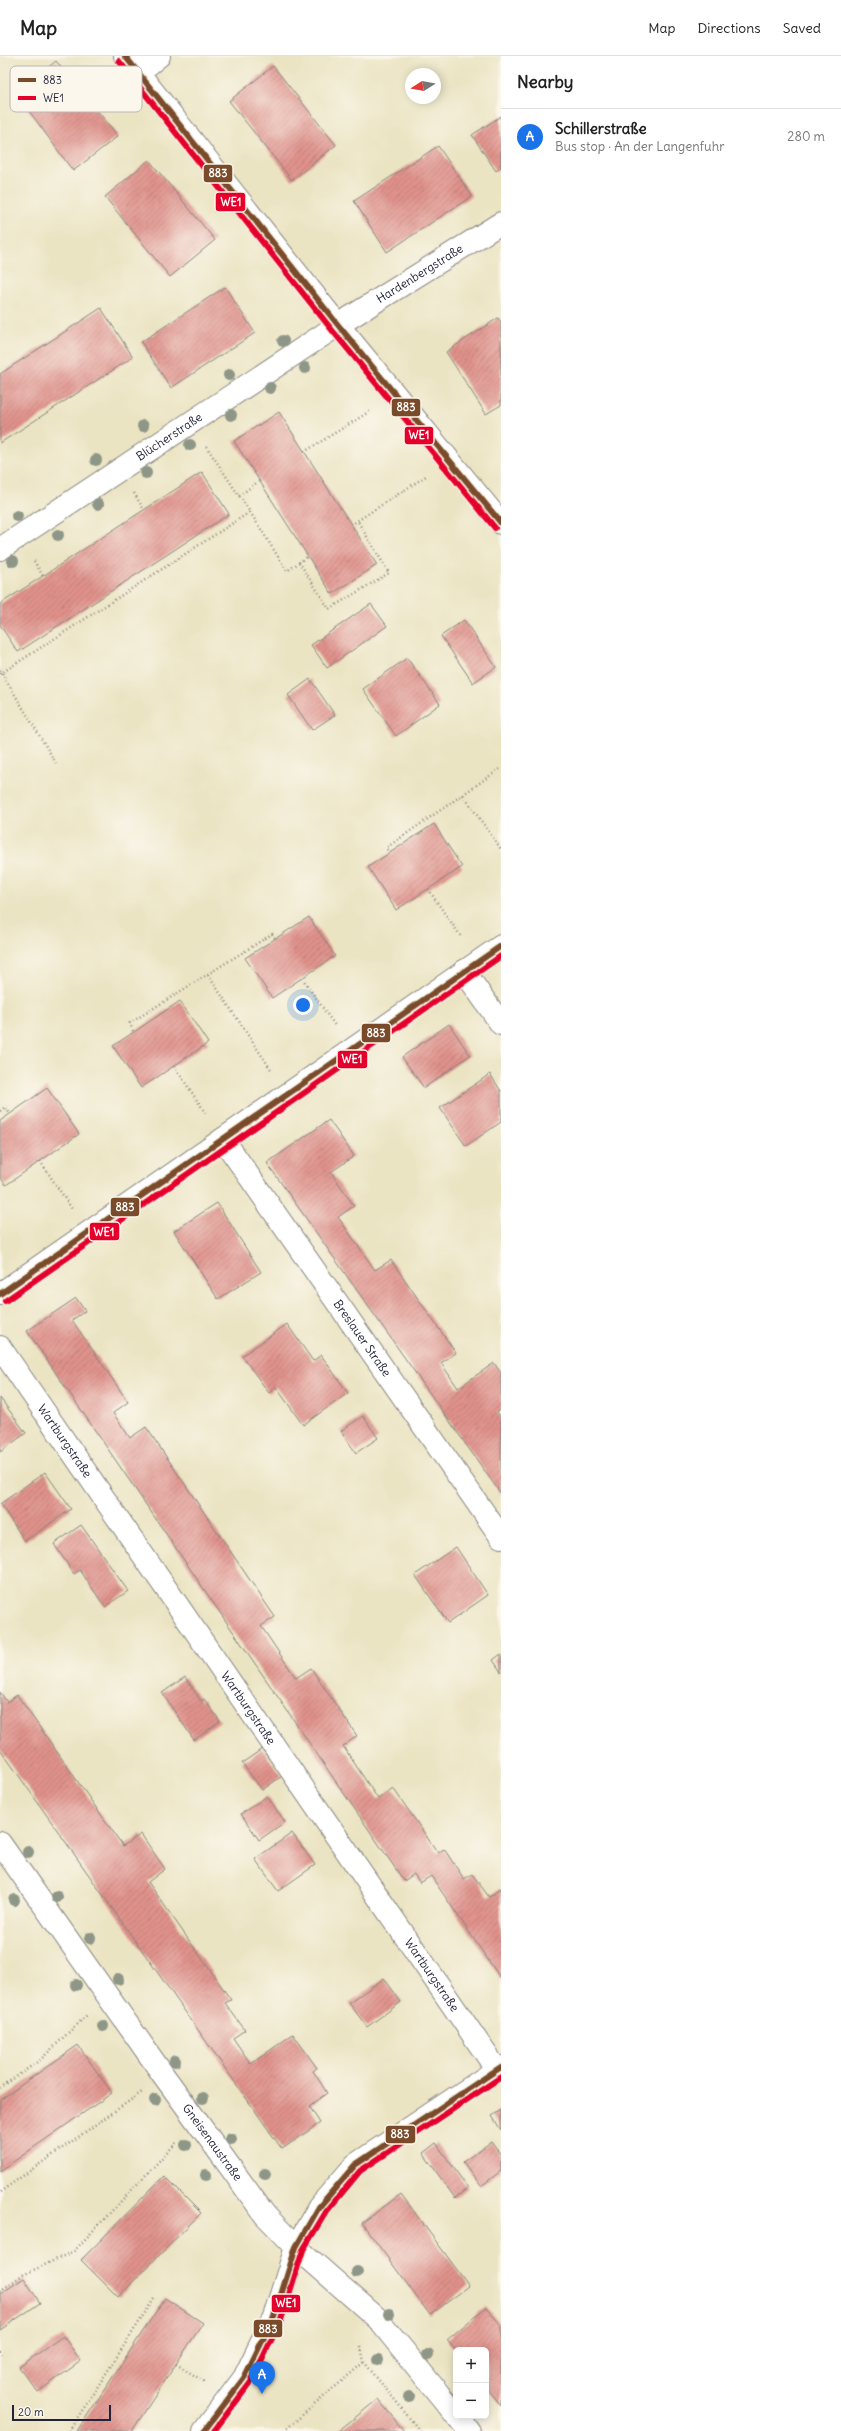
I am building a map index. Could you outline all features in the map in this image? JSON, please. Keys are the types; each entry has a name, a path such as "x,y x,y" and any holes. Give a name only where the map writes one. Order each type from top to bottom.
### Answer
{"street":[{"path":"131,64 159,56"},
{"path":"142,78 338,325 501,523"},
{"name":"Hardenbergstraße","path":"338,325 501,223"},
{"name":"Blücherstraße","path":"0,549 338,325"},
{"path":"0,1294 501,946"},
{"path":"471,966 501,1024"},
{"name":"Breslauer Straße","path":"223,1139 501,1537"},
{"name":"Wartburgstraße","path":"0,1347 499,2068"},
{"name":"Gneisenaustraße","path":"0,1843 196,2121 265,2214 296,2247 378,2319 453,2411"},
{"path":"204,2431 244,2378 274,2317 296,2247 319,2207 356,2165 499,2068"},
{"name":"Gneisenaustraße","path":"459,2419 469,2431"}],"path":[{"path":"304,452 395,395"},
{"path":"192,423 287,571 308,556"},
{"path":"351,525 450,460"},
{"path":"239,496 259,481"},
{"path":"1,674 250,512"},
{"path":"299,562 328,608 390,573 357,520"},
{"path":"0,670 1,674 56,763"},
{"path":"390,853 386,848 501,768"},
{"path":"463,795 501,849"},
{"path":"428,889 471,966"},
{"path":"133,1031 130,1023 272,934 275,938"},
{"path":"208,975 288,1095"},
{"path":"302,978 352,1050"},
{"path":"174,1066 223,1139"},
{"path":"0,1111 5,1107 10,1114"},
{"path":"40,1161 88,1233"},
{"path":"0,2088 40,2060 108,1996"},
{"path":"0,2192 164,2076"},
{"path":"0,2291 23,2276 74,2251 196,2121"},
{"path":"69,2431 154,2299"},
{"path":"284,2431 364,2362"},
{"path":"176,2364 230,2397"}],"building":[{"path":"56,61 60,66 50,66"},
{"path":"273,66 336,145 292,180 229,101"},
{"path":"30,112 98,112 118,136 73,171"},
{"path":"501,116 501,167 496,171 472,135"},
{"path":"438,146 472,196 387,252 354,201"},
{"path":"149,160 215,240 170,277 105,197"},
{"path":"225,287 255,333 171,388 141,342"},
{"path":"101,308 133,357 0,443 0,374"},
{"path":"498,318 501,322 501,405 486,414 446,352"},
{"path":"279,412 377,565 332,594 234,441"},
{"path":"202,472 229,514 18,652 0,625 0,604"},
{"path":"371,604 387,626 327,668 311,645"},
{"path":"464,620 496,667 473,683 441,636"},
{"path":"407,658 440,704 396,736 363,689"},
{"path":"310,679 335,715 312,730 288,695"},
{"path":"434,824 462,867 396,910 368,867"},
{"path":"309,917 335,956 272,998 245,958"},
{"path":"180,1001 208,1043 141,1088 113,1046"},
{"path":"449,1024 470,1055 424,1088 402,1057"},
{"path":"490,1074 501,1091 501,1122 466,1146 440,1108"},
{"path":"47,1088 79,1134 6,1185 0,1177 0,1121"},
{"path":"329,1120 354,1156 331,1172 354,1206 338,1217 375,1270 391,1260 456,1353 441,1363 458,1388 494,1363 501,1373 501,1409 497,1412 501,1418 501,1494 267,1163"},
{"path":"217,1203 261,1272 218,1299 174,1231"},
{"path":"76,1298 85,1311 72,1320 128,1402 113,1413 130,1438 146,1427 275,1617 261,1626 296,1678 311,1668 357,1736 343,1746 378,1799 393,1788 438,1853 444,1849 464,1879 472,1874 489,1897 501,1888 501,1979 431,1876 420,1883 414,1874 404,1881 27,1331"},
{"path":"287,1324 313,1361 321,1355 348,1393 303,1425 276,1387 269,1393 242,1356"},
{"path":"0,1398 26,1433 0,1452"},
{"path":"363,1416 378,1438 356,1453 341,1431"},
{"path":"45,1472 71,1509 25,1541 0,1504"},
{"path":"81,1525 128,1591 105,1607 80,1570 74,1574 54,1544"},
{"path":"456,1547 488,1595 448,1623 415,1575"},
{"path":"501,1654 501,1672 493,1660"},
{"path":"185,1677 201,1701 204,1699 220,1721 194,1740 162,1693"},
{"path":"0,1692 7,1702 17,1695 123,1846 141,1834 165,1869 148,1882 231,2000 225,2003 245,2030 233,2038 251,2064 293,2034 317,2068 313,2071 327,2093 309,2106 320,2123 282,2149 0,1749"},
{"path":"262,1749 282,1776 262,1790 242,1763"},
{"path":"267,1796 285,1822 259,1840 241,1814"},
{"path":"292,1833 315,1865 278,1891 255,1859"},
{"path":"384,1978 401,2002 367,2027 349,2003"},
{"path":"78,2045 112,2093 0,2171 0,2100"},
{"path":"501,2110 501,2130 492,2116"},
{"path":"491,2142 501,2155 501,2171 481,2186 463,2162"},
{"path":"436,2143 468,2188 455,2198 423,2153"},
{"path":"164,2176 201,2213 118,2297 81,2260"},
{"path":"401,2194 469,2286 430,2315 362,2223"},
{"path":"24,2278 40,2303 0,2330 0,2294"},
{"path":"165,2298 203,2323 132,2431 77,2431"},
{"path":"486,2307 501,2325 501,2405 489,2391 489,2347 453,2348 447,2340"},
{"path":"63,2336 81,2361 38,2392 19,2367"},
{"path":"378,2399 404,2431 338,2431 357,2416"}],"transit line":[{"name":"883","path":"125,56 133,66"},
{"name":"WE1","path":"119,61 123,66"},
{"name":"883","path":"142,77 338,325 501,523"},
{"name":"WE1","path":"142,90 332,330 495,528"},
{"name":"883","path":"0,1294 501,946"},
{"name":"WE1","path":"5,1301 501,956"},
{"name":"883","path":"204,2431 244,2378 274,2317 296,2247 319,2207 355,2165 501,2067"},
{"name":"WE1","path":"214,2431 251,2382 281,2320 303,2250 326,2212 360,2171 501,2077"}],"place":[{"name":"Schillerstraße","path":"262,2394"}]}
